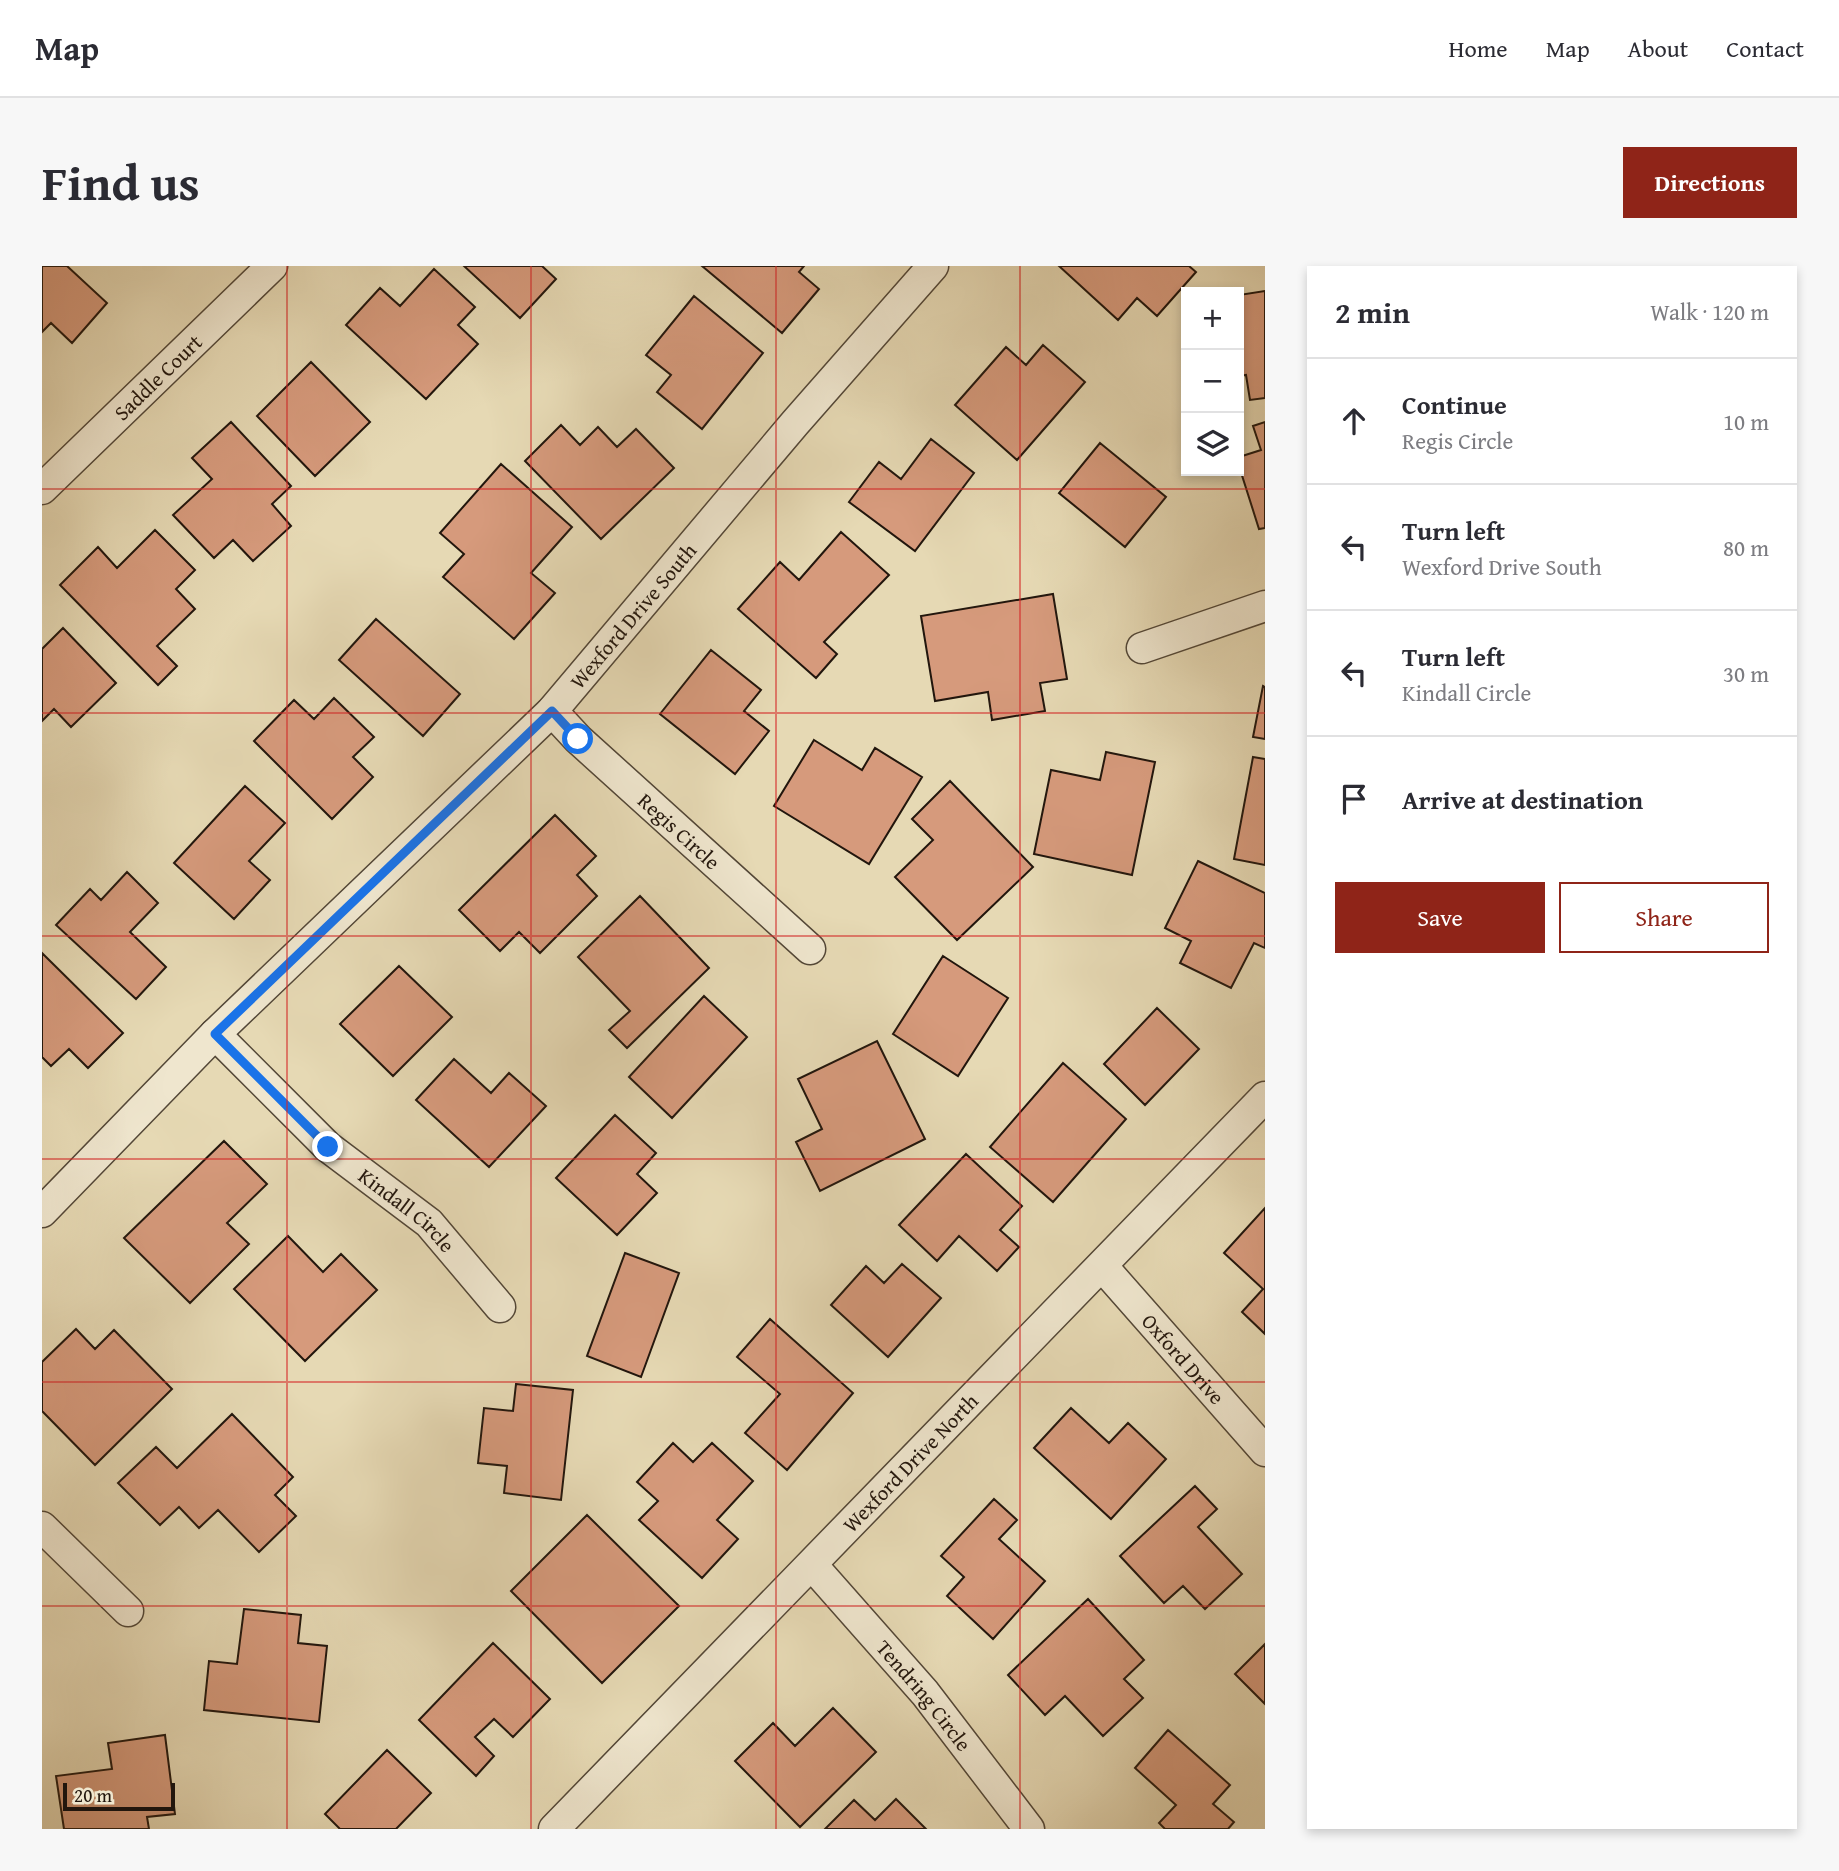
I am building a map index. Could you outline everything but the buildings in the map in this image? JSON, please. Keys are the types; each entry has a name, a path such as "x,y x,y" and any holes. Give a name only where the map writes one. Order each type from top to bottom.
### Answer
{"street":[{"name":"Saddle Court","path":"42,489 272,266"},
{"name":"Wexford Drive South","path":"42,1212 215,1034 552,711 794,423 933,266"},
{"path":"1142,648 1265,606"},
{"name":"Regis Circle","path":"552,711 578,739 810,949"},
{"name":"Kindall Circle","path":"215,1034 328,1147 429,1223 500,1307"},
{"name":"Wexford Drive North","path":"554,1829 1265,1097"},
{"name":"Oxford Drive","path":"1102,1266 1265,1451"},
{"path":"42,1527 128,1611"},
{"name":"Tendring Circle","path":"812,1565 925,1693 1029,1829"}],"route":[{"path":"328,1147 215,1034 552,711 578,739"}]}
